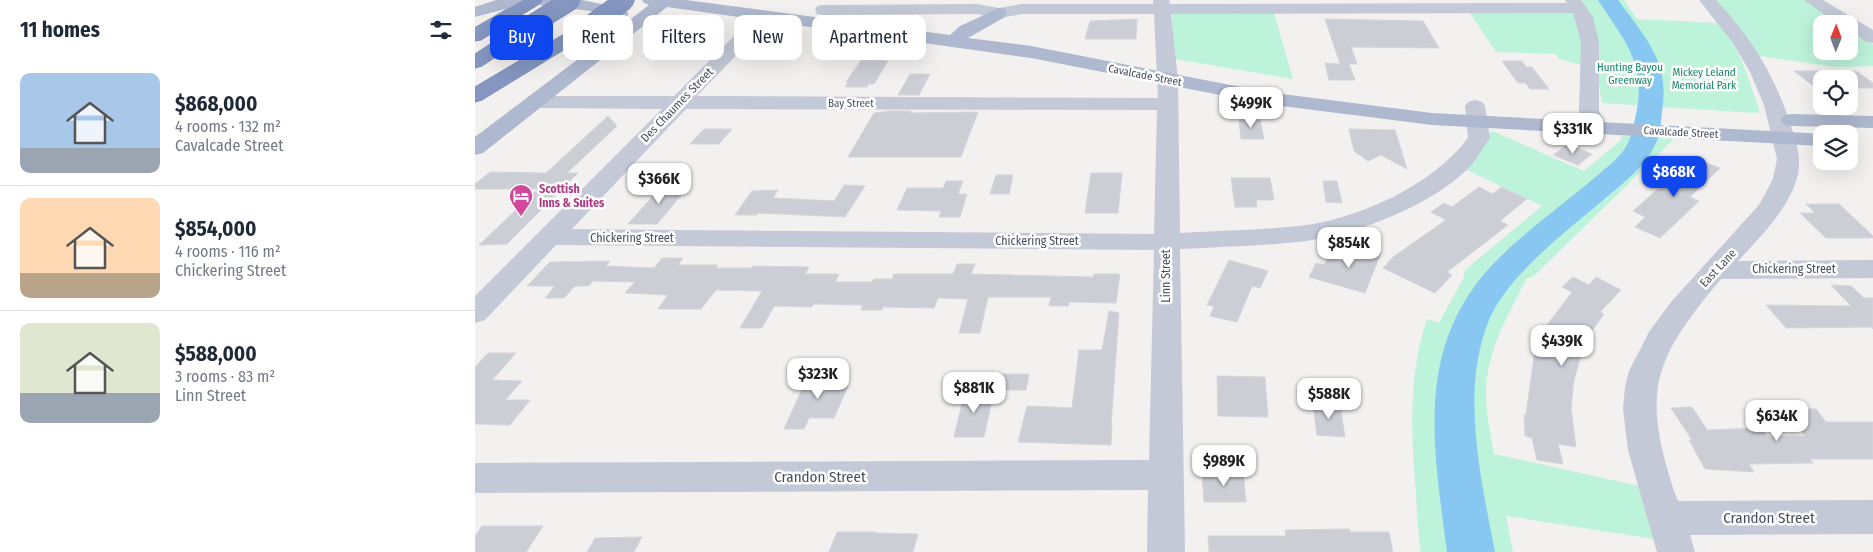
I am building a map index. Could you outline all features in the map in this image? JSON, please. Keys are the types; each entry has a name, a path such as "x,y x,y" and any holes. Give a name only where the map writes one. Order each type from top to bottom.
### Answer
{"highway":[{"path":"475,36 536,0"},
{"path":"475,62 571,0"},
{"path":"475,94 601,0"},
{"path":"475,94 582,31 625,0"}],"main road":[{"path":"475,12 496,0"},
{"path":"475,12 507,2 524,0"},
{"path":"536,0 591,6 620,13 620,15"},
{"name":"Cavalcade Street","path":"746,0 772,6 960,35"},
{"path":"633,24 660,1"},
{"name":"Cavalcade Street","path":"660,1 711,8 772,6 823,10 960,35 1167,83 1308,97 1432,119 1477,114 1781,128 1873,122"},
{"path":"633,30 669,14 711,8"},
{"path":"960,35 999,13"},
{"path":"475,148 587,60"},
{"name":"Cavalcade Street","path":"1781,128 1813,136"},
{"path":"1858,139 1873,139"}],"street":[{"name":"East Lane","path":"1676,552 1645,456 1640,423 1641,386 1649,359 1669,326 1715,270 1748,237 1781,189 1789,162 1781,128 1766,83 1731,25 1707,0"},
{"path":"1812,0 1873,38"},
{"path":"823,10 977,9 999,13 1022,9 1161,5 1575,4 1584,17 1589,42 1593,119"},
{"name":"Linn Street","path":"1161,5 1167,83 1166,552"},
{"name":"Des Chaumes Street","path":"475,314 772,6"},
{"name":"Bay Street","path":"534,102 679,102 1167,83"},
{"name":"Chickering Street","path":"550,237 1166,242 1300,234 1342,225 1385,210 1441,178 1464,159 1479,138 1477,114"},
{"name":"Chickering Street","path":"1715,270 1873,268"},
{"name":"Crandon Street","path":"475,478 1165,475"},
{"name":"Crandon Street","path":"1666,518 1873,517"}],"green space":[{"path":"1578,0 1624,0 1637,19 1718,23 1733,43 1748,77 1760,112 1602,103 1596,66"},
{"path":"1712,0 1804,0 1827,15 1813,15 1813,60 1858,60 1858,35 1873,44 1873,66 1836,67 1759,56"},
{"path":"1468,10 1573,13 1582,43 1581,65 1559,59 1556,54 1496,52"},
{"path":"1274,13 1293,79 1174,59 1172,14"},
{"path":"1492,131 1584,171 1621,140 1621,136 1674,139 1534,276 1526,279 1505,321 1494,349 1487,379 1486,394 1494,454 1639,486 1654,539 1506,516 1513,552 1421,552 1412,428 1417,362 1427,319 1439,323 1464,277 1465,270 1542,206 1461,167"}],"building":[{"path":"1137,19 1136,39 1085,39 1090,21"},
{"path":"1325,19 1423,21 1439,48 1351,47 1357,64 1349,64 1355,80 1329,80 1325,63 1340,64"},
{"path":"861,60 888,61 874,84 869,84 867,87 845,87 848,82 846,82"},
{"path":"1502,61 1522,61 1526,67 1532,67 1549,89 1530,89 1526,83 1518,83"},
{"path":"1794,71 1813,71 1813,86"},
{"path":"1858,72 1873,83 1873,88 1858,88"},
{"path":"910,74 930,74 919,95 898,95"},
{"path":"911,111 910,113 978,112 961,157 848,157 874,113"},
{"name":"Scottish Inns & Suites","path":"608,116 617,126 567,173 578,173 507,244 479,245 538,189 475,189 475,184 490,172 546,173"},
{"path":"1239,119 1260,119 1264,139 1241,139"},
{"path":"704,129 732,129 719,144 690,144"},
{"path":"1349,129 1395,130 1407,169 1381,155 1368,161 1354,151"},
{"path":"1568,144 1592,154 1578,165 1553,155"},
{"path":"1693,158 1720,168 1690,197 1699,201 1660,238 1635,227 1645,217 1633,211"},
{"path":"1091,173 1122,173 1118,213 1085,213"},
{"path":"996,175 1013,175 1009,194 990,194"},
{"path":"1231,178 1270,178 1274,200 1256,200 1257,207 1235,207"},
{"path":"946,181 963,181 958,194 967,194 960,217 939,217 941,211 897,210 907,188 943,188"},
{"path":"1323,181 1337,181 1342,203 1326,202"},
{"path":"844,185 865,186 845,217 758,213 757,215 735,215 752,191 778,190 773,198 834,201"},
{"path":"662,186 689,186 657,224 628,224"},
{"path":"1479,187 1493,194 1501,187 1527,199 1500,221 1508,225 1447,272 1452,275 1435,293 1383,268 1393,257 1446,220 1431,212 1444,203 1452,207"},
{"path":"1806,204 1839,204 1873,238 1826,238 1800,213 1815,213"},
{"path":"1360,243 1381,253 1365,293 1309,277 1316,263 1324,265 1328,257 1341,261"},
{"path":"662,258 683,258 678,265 718,265 716,268 751,268 753,266 809,267 805,274 839,274 835,282 872,282 874,279 892,279 894,274 953,274 957,264 975,264 971,274 1093,277 1094,274 1120,274 1116,303 1069,302 1068,306 1049,306 1051,297 988,297 980,333 959,333 968,299 938,298 934,308 883,307 882,310 861,310 863,305 814,304 811,307 774,306 762,328 740,328 762,291 716,290 701,309 658,309 668,295 625,293 635,282 593,281 589,286 575,286 564,298 545,298 555,286 527,286 550,262 610,261 606,266 654,268"},
{"path":"1229,260 1268,271 1260,288 1252,286 1237,322 1210,316 1214,306 1207,305"},
{"path":"1573,277 1589,285 1596,277 1621,290 1600,312 1604,314 1585,341 1574,380 1571,408 1576,447 1558,444 1563,464 1537,460 1532,438 1525,436 1524,414 1526,415 1535,349 1532,348 1538,331 1541,333 1572,292 1562,287"},
{"path":"1831,285 1851,286 1864,298 1873,298 1873,329 1871,327 1786,328 1766,305 1851,306"},
{"path":"1109,311 1119,313 1111,445 1018,442 1027,406 1072,408 1079,350 1102,350"},
{"path":"488,353 516,353 492,380 522,381 505,400 530,400 510,425 475,424 475,367"},
{"path":"823,370 843,370 837,386 848,386 834,418 809,418 804,429 784,429 804,385 816,385"},
{"path":"1001,374 1029,374 1026,390 998,390"},
{"path":"1217,376 1265,377 1268,417 1218,416"},
{"path":"965,391 994,391 984,437 954,437"},
{"path":"1313,404 1340,405 1345,437 1317,435"},
{"path":"1692,407 1707,430 1761,428 1767,436 1805,436 1785,409 1816,409 1826,422 1873,422 1873,459 1810,459 1813,463 1749,464 1754,472 1705,469 1689,440 1692,440 1671,408"},
{"path":"1243,471 1246,502 1204,502 1202,472"},
{"path":"482,526 543,526 526,552 475,552 475,536"},
{"path":"1350,529 1350,532 1389,532 1393,552 1209,552 1208,536 1286,536 1285,530"},
{"path":"837,532 918,534 913,552 829,552"},
{"path":"642,537 634,552 587,552 595,538"}],"waterway":[{"path":"1471,552 1458,465 1455,405 1457,375 1462,347 1471,320 1481,301 1511,265 1528,248 1623,168 1634,157 1645,137 1652,98 1652,83 1648,66 1637,42 1608,0"}],"place":[{"name":"Scottish Inns & Suites","path":"521,217"}],"park label":[{"name":"Hunting Bayou Greenway","path":"1630,73"},
{"name":"Mickey Leland Memorial Park","path":"1704,78"}]}
